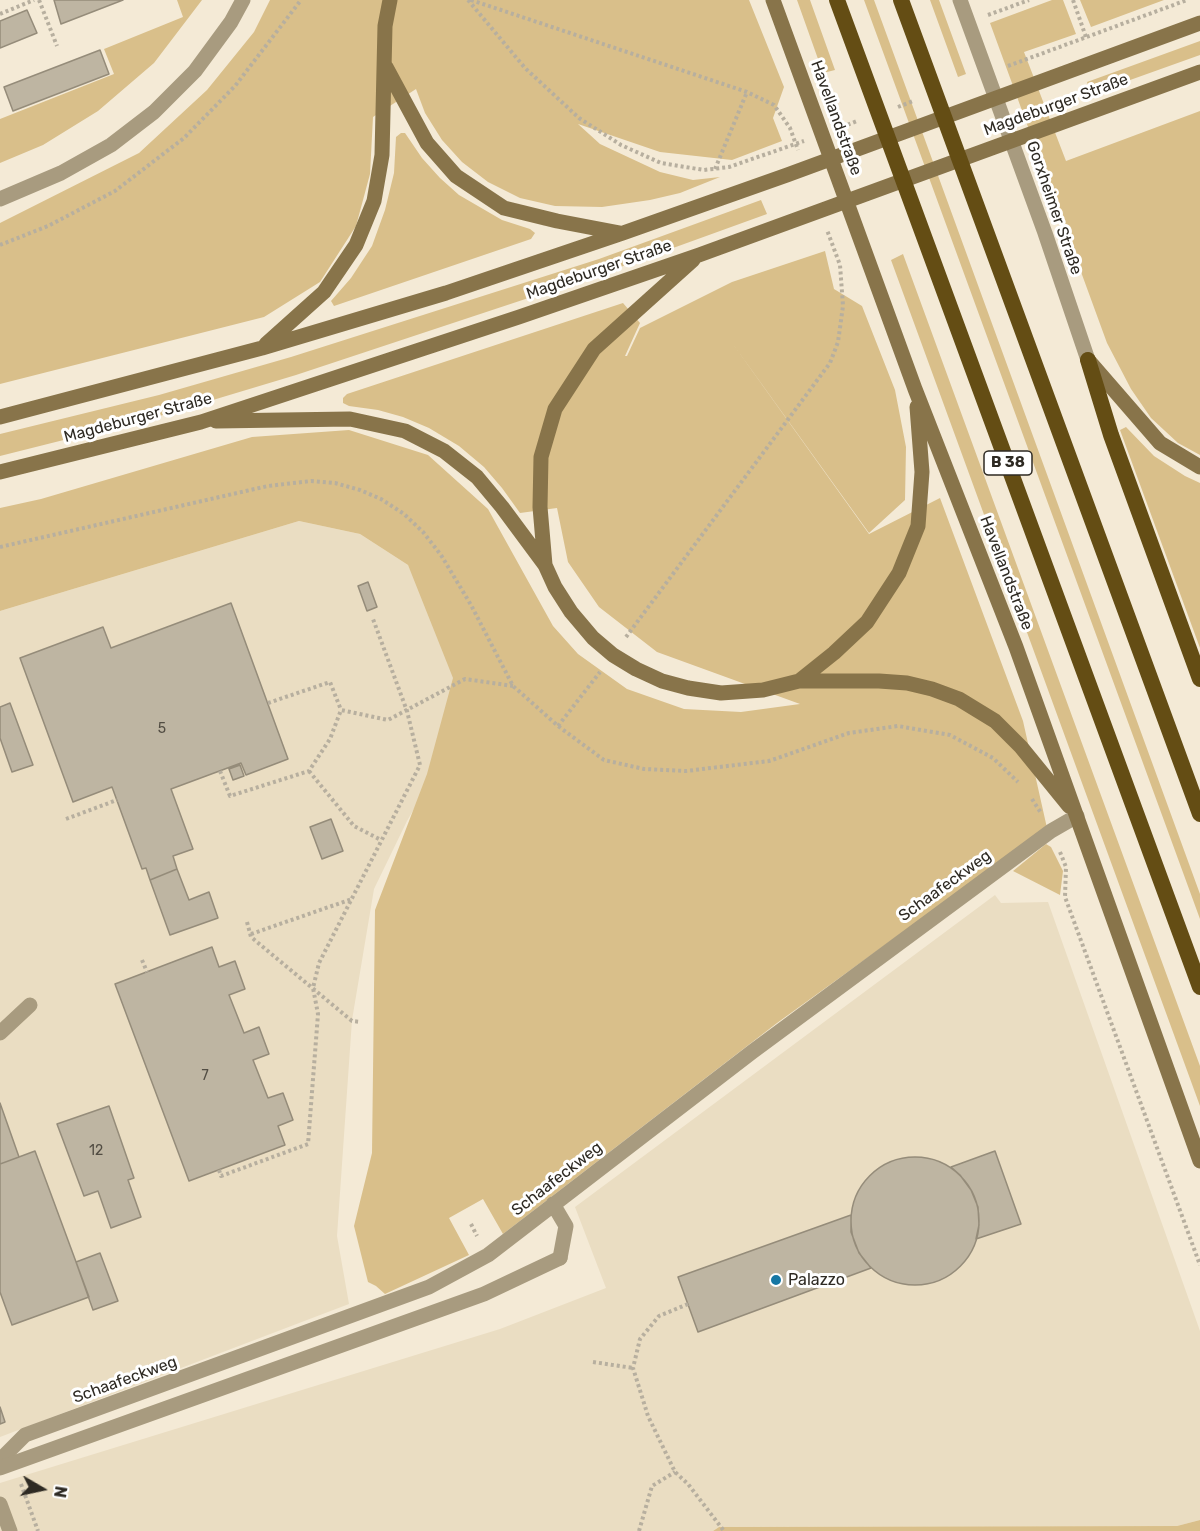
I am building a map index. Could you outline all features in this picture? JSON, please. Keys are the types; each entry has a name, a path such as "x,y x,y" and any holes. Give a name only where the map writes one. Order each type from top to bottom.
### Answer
{"highway":[{"name":"B 38","path":"837,0 1200,987"},
{"path":"901,0 1200,814"},
{"path":"1088,360 1111,435 1200,679"}],"main road":[{"path":"262,348 324,292 356,245 374,201 382,154 386,66 385,26 390,0"},
{"name":"Havellandstraße","path":"773,0 915,389 1016,647 1200,1161"},
{"name":"Magdeburger Straße","path":"0,417 262,348 446,292 787,175 1200,23"},
{"path":"386,66 427,143 456,176 504,208 557,221 623,233"},
{"name":"Magdeburger Straße","path":"0,472 201,422 519,317 699,255 1200,72"},
{"path":"545,566 540,507 541,457 555,409 594,349 699,255"},
{"path":"1088,360 1160,442 1200,467"},
{"path":"799,681 867,622 900,573 918,526 922,472 915,389"},
{"path":"201,422 350,419 405,431 444,451 477,477 545,566 571,612 593,638 613,655 636,669 662,681 721,693 763,690 799,681 907,683 932,689 959,699 995,721 1021,747 1077,816"}],"street":[{"path":"0,199 61,173 111,145 154,112 195,70 231,22 243,0"},
{"name":"Gorxheimer Straße","path":"960,0 1045,233 1088,360"},
{"name":"Schaafeckweg","path":"5,1464 26,1435 429,1287 488,1255 752,1052 1051,831 1077,816"},
{"path":"0,1033 30,1005"},
{"path":"5,1464 484,1294 560,1258 566,1226 553,1204"},
{"path":"1,1507 10,1531"}],"path":[{"path":"0,14 37,0 57,46"},
{"path":"0,245 48,225 115,191 184,138 235,86 300,0"},
{"path":"470,0 747,92 715,169"},
{"path":"470,0 525,68 579,118 621,145 661,163 704,170 729,167 811,138"},
{"path":"968,22 1029,0"},
{"path":"1072,0 1086,37"},
{"path":"1002,69 1187,0"},
{"path":"890,110 923,97"},
{"path":"834,130 867,118"},
{"path":"630,632 830,363 838,342 843,306 840,265"},
{"path":"0,547 268,486 310,482 335,483 381,499 404,514 423,532 441,555 471,605 513,686 558,726 604,760 644,770 686,771 769,761 849,733 898,726 950,735 993,758 1021,784"},
{"path":"219,1170 221,1176 308,1144 318,1014 314,988 319,963 420,765 407,711 373,619"},
{"path":"558,726 598,674"},
{"path":"341,710 388,720 465,679 513,686"},
{"path":"220,771 230,796 309,771 330,739 341,710 330,682 268,703"},
{"path":"309,771 354,826 381,840"},
{"path":"1028,791 1051,831 1066,867 1065,897 1200,1265"},
{"path":"66,819 117,800"},
{"path":"250,934 352,899"},
{"path":"247,922 251,938 352,1021 361,1023"},
{"path":"142,960 147,972"},
{"path":"688,1304 659,1316 640,1339 633,1368 648,1416 675,1472 688,1484 724,1531"},
{"path":"593,1362 633,1368"},
{"path":"5,1464 38,1531"},
{"path":"639,1531 652,1486 675,1472"}],"shaded area":[{"path":"177,0 202,0 154,63 98,111 43,145 0,163 0,119 114,74 104,49 183,17"},
{"path":"270,0 749,0 784,87 773,118 782,141 732,160 660,152 578,124 600,144 660,172 693,180 720,177 680,193 650,200 602,207 555,206 520,198 488,182 462,162 442,140 425,113 416,89 373,117 370,174 356,226 320,282 264,317 0,384 0,223 139,153 207,90 254,32"},
{"path":"797,0 810,0 835,70 823,73"},
{"path":"864,0 874,0 1200,894 1200,919"},
{"path":"930,0 939,0 966,74 958,77"},
{"path":"1052,0 1063,0 1076,34 1024,52 1066,161 1200,111 1200,455 1178,443 1151,418 1131,389 1107,343 990,23"},
{"path":"1080,0 1164,0 1091,27"},
{"path":"1200,41 1200,55 1091,94 1087,82"},
{"path":"405,133 422,158 459,195 502,220 530,229 535,233 531,239 334,306 331,301 351,278 372,246 385,210 394,173 396,137"},
{"path":"761,200 767,214 604,273 296,375 163,415 0,456 0,434 159,395 291,357 599,259"},
{"path":"825,251 834,289 862,306 895,390 906,447 905,500 869,533 730,340 869,534 940,498 1023,721 1047,828 777,1023 503,1234 483,1199 449,1218 469,1255 385,1294 368,1282 354,1226 372,1153 375,910 427,774 453,678 408,565 360,534 299,521 0,611 0,508 41,499 252,437 349,430 428,455 488,509 553,626 578,654 627,689 684,709 741,712 800,704 657,652 599,607 568,562 557,508 520,513 484,467 459,446 429,428 403,417 378,410 349,406 343,403 343,398 347,394 623,303 640,323 625,356 627,356 640,328 732,282"},
{"path":"903,254 1200,1066 1200,1106 891,260"},
{"path":"1126,427 1154,456 1200,483 1200,648 1120,430"},
{"path":"299,521 360,534 408,565 472,691 452,743 407,821 374,889 352,1020 337,1236 349,1304 0,1437 0,611"},
{"path":"1046,844 1051,847 1063,871 1060,895 1013,871"},
{"path":"995,895 1001,903 1048,902 1200,1331 1200,1520 1177,1526 719,1527 713,1531 0,1531 0,1483 500,1329 606,1288 575,1207"},
{"path":"1200,1520 1200,1531 713,1531 719,1527 1177,1526"}],"building":[{"path":"54,0 123,0 61,24"},
{"path":"27,10 37,33 0,48 0,21"},
{"path":"100,50 109,74 13,111 4,87"},
{"path":"368,582 377,607 367,611 358,586"},
{"path":"231,603 288,759 246,775 241,763 171,789 193,849 173,856 177,869 150,880 146,868 142,869 112,787 73,802 20,658 103,627 111,648"},
{"path":"10,703 33,765 12,772 0,738 0,707"},
{"path":"240,765 244,776 233,780 229,769"},
{"path":"331,819 343,851 322,859 310,827"},
{"path":"177,869 189,900 209,892 218,918 170,935 150,880"},
{"path":"212,947 219,967 235,961 245,989 229,995 244,1033 259,1027 269,1054 253,1060 268,1098 283,1093 293,1120 278,1126 285,1145 189,1181 115,984"},
{"path":"0,1103 19,1157 0,1164"},
{"path":"109,1106 134,1178 128,1180 141,1217 111,1228 98,1191 84,1196 57,1124"},
{"path":"35,1151 89,1297 12,1325 0,1292 0,1164"},
{"path":"995,1151 1021,1224 976,1239 979,1225 978,1207 971,1190 951,1167"},
{"path":"915,1157 940,1162 960,1176 974,1196 979,1221 974,1246 960,1266 940,1280 915,1285 890,1280 870,1266 856,1246 851,1221 856,1196 870,1176 890,1162"},
{"path":"851,1215 851,1232 859,1253 871,1268 698,1332 678,1277"},
{"path":"100,1253 118,1301 93,1310 76,1262"},
{"path":"0,1407 5,1422 0,1424"}],"place":[{"name":"Palazzo","path":"776,1280"}]}
